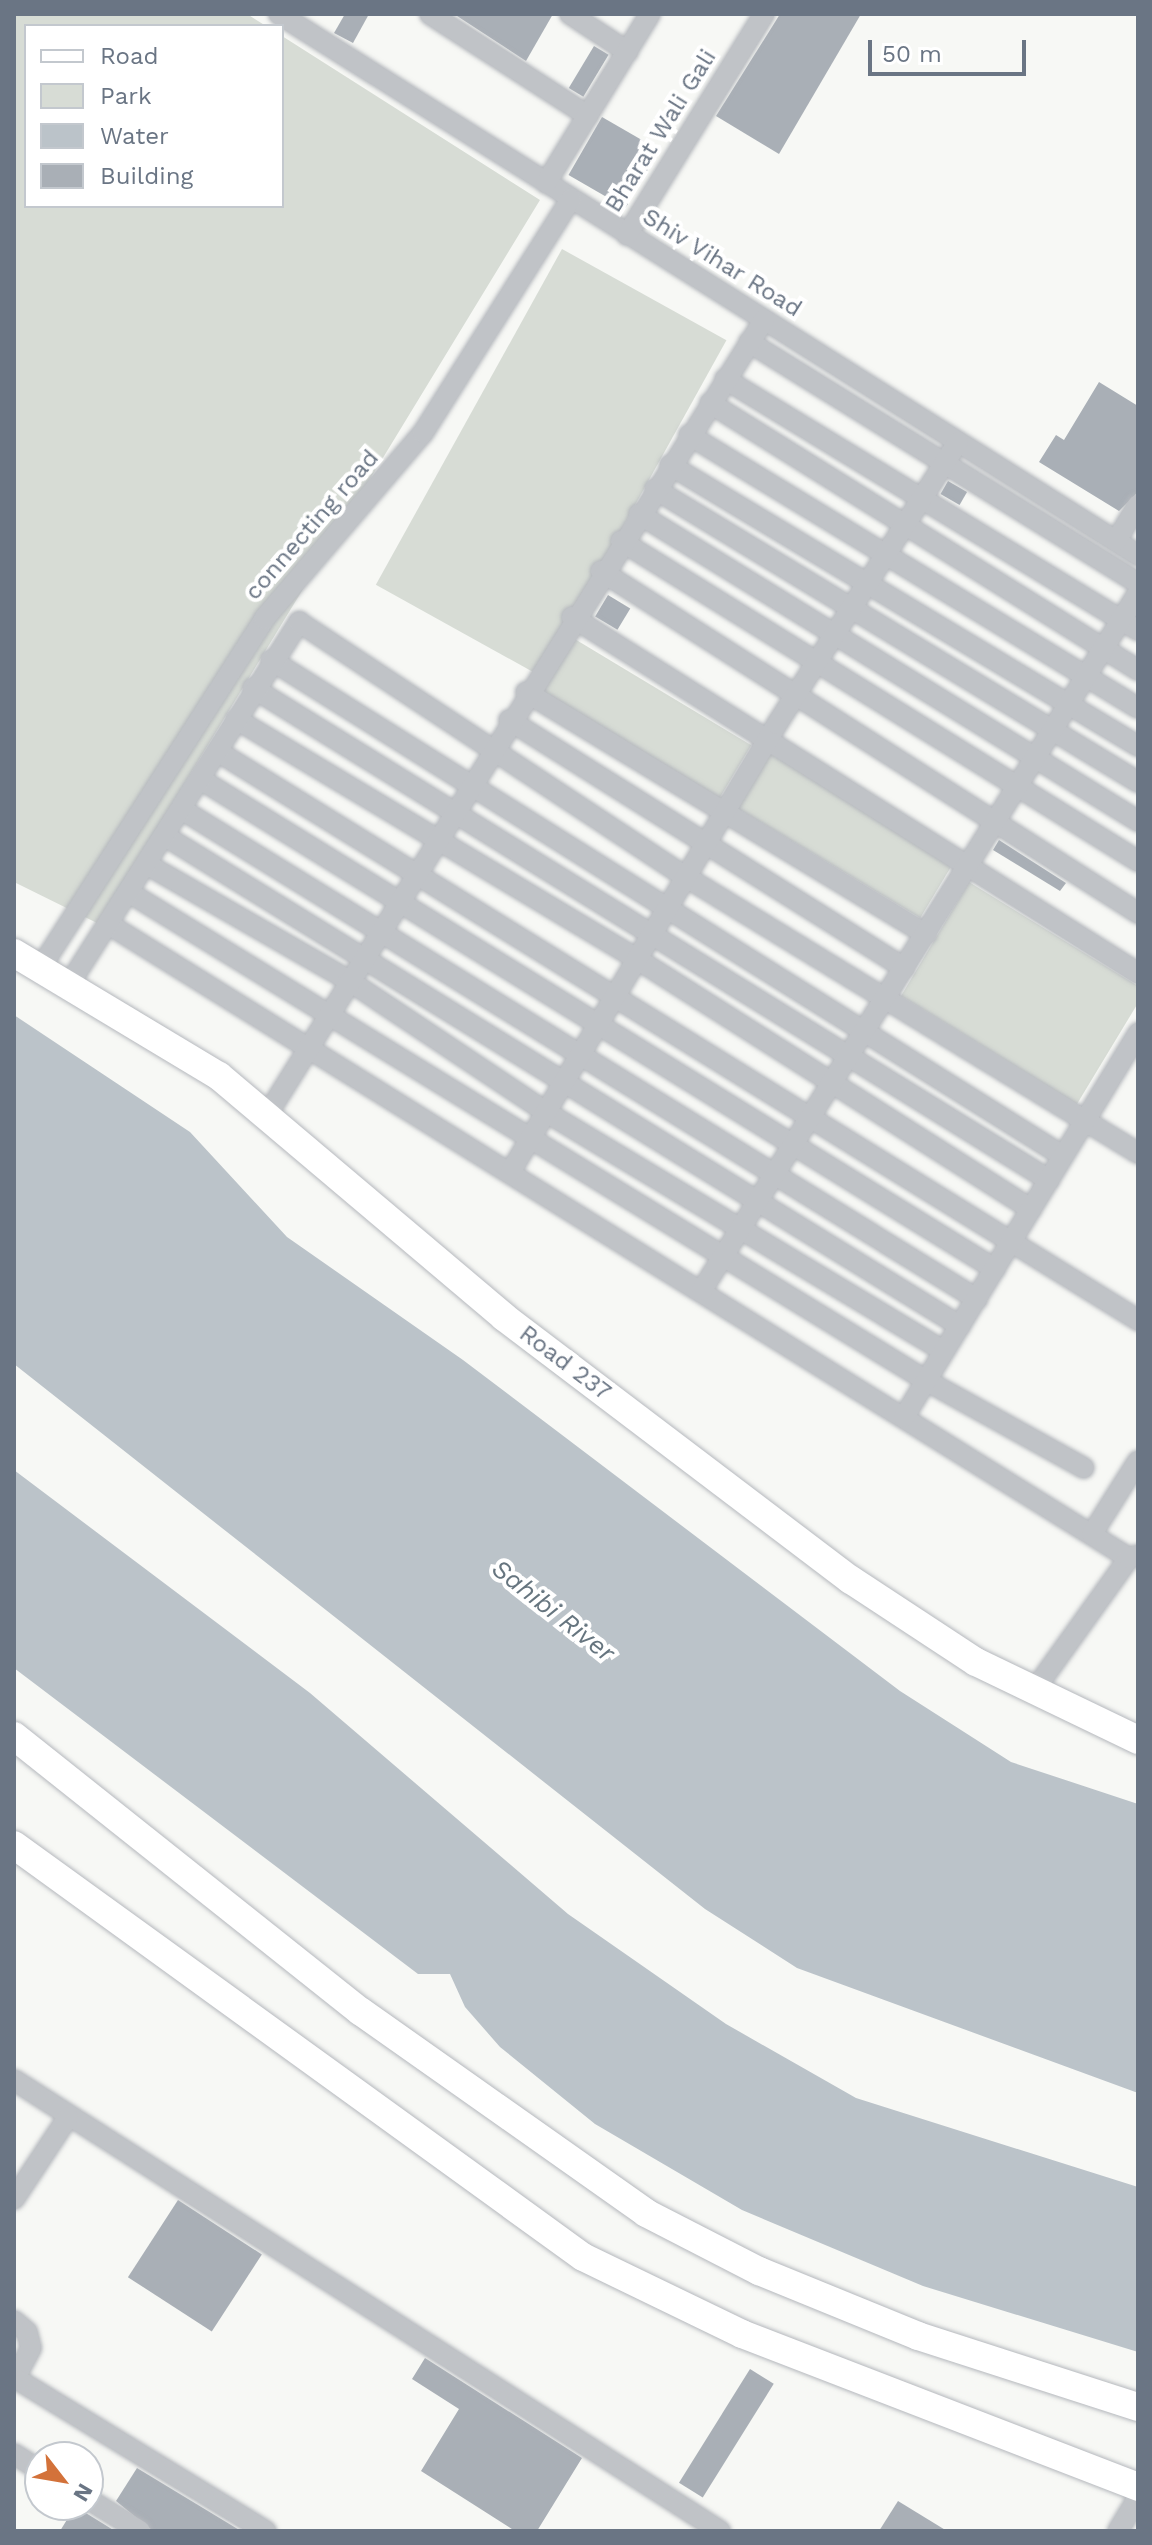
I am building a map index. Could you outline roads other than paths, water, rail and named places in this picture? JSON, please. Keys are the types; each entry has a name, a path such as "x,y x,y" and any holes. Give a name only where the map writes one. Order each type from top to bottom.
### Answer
{"street":[{"name":"Shiv Vihar Road","path":"279,14 303,20 627,235 1138,555"},
{"path":"430,14 588,116"},
{"path":"570,14 628,52"},
{"path":"546,183 650,14"},
{"name":"Bharat Wali Gali","path":"627,235 764,14"},
{"name":"connecting road","path":"41,967 264,619 423,433 571,199"},
{"path":"267,1115 572,617 764,320"},
{"path":"749,342 943,466 1138,583"},
{"path":"725,379 1130,625"},
{"path":"710,403 1138,670"},
{"path":"689,435 1138,708"},
{"path":"511,1171 769,737 958,442"},
{"path":"670,465 869,580 1138,746"},
{"path":"655,489 1138,782"},
{"path":"1116,541 1138,505"},
{"path":"639,514 1034,760 1138,821"},
{"path":"621,541 1138,861"},
{"path":"601,571 998,820 1138,913"},
{"path":"702,1290 1104,648 1130,625 1138,593"},
{"path":"572,617 971,862 1138,973"},
{"path":"70,983 148,865 291,626 303,624 686,877 1138,1153"},
{"path":"271,660 669,906 1063,1156"},
{"path":"253,688 1049,1180"},
{"path":"526,692 926,934"},
{"path":"236,719 637,959 830,1087 1031,1209"},
{"path":"509,720 905,968"},
{"path":"217,751 810,1119 1013,1239 1138,1320"},
{"path":"200,779 792,1147 995,1269"},
{"path":"181,809 977,1299"},
{"path":"165,836 756,1205 960,1326"},
{"path":"148,865 348,980 546,1112 944,1351"},
{"path":"130,893 329,1012 927,1381 1084,1468"},
{"path":"110,925 308,1044 1092,1534 1134,1557 1033,1692"},
{"name":"Road 237","path":"14,953 70,983 219,1076 504,1317 830,1565 917,1627 1033,1692 1138,1740"},
{"path":"904,1417 1138,1033"},
{"path":"1092,1534 1138,1461"},
{"path":"14,1736 360,2011 646,2213 702,2245 855,2312 1138,2407"},
{"path":"14,1845 583,2257 742,2334 1138,2487"},
{"path":"14,2080 711,2529"},
{"path":"15,2197 68,2117"},
{"path":"14,2321 31,2342 14,2379 266,2531"},
{"path":"1118,2531 1138,2498"},
{"path":"104,2509 140,2531"}],"water":[{"name":"Sahibi River","path":"14,1015 190,1132 287,1237 463,1360 900,1691 1011,1762 1138,1804 1138,2093 797,1968 705,1909 14,1364"},
{"path":"14,1470 310,1693 568,1914 726,2024 856,2098 1138,2187 1138,2352 923,2286 742,2210 595,2124 500,2047 465,2007 450,1974 418,1974 14,1668"}]}
